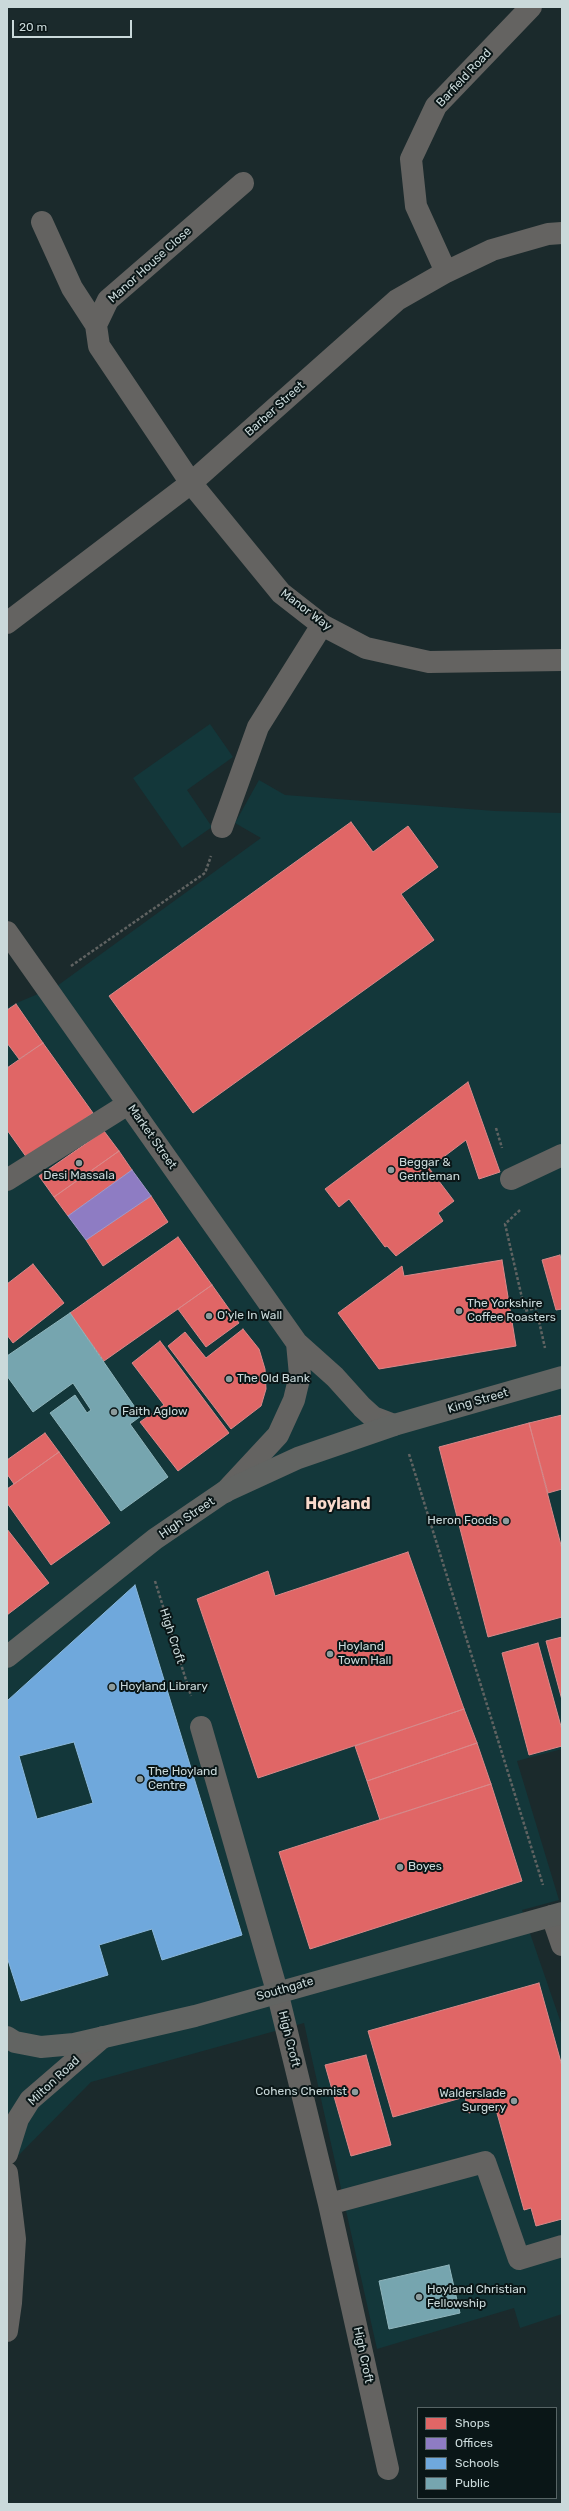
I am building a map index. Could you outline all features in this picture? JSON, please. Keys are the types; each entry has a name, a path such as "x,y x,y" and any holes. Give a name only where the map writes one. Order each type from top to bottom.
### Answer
{"main road":[{"name":"King Street","path":"397,1424 557,1378"},
{"name":"High Street","path":"7,1657 144,1548 224,1492 298,1458 397,1424"},
{"name":"Southgate","path":"7,2037 15,2042 41,2047 74,2044 195,2016 277,1991 557,1914"}],"street":[{"name":"Barfield Road","path":"446,272 416,206 411,159 436,106 531,7"},
{"name":"Manor House Close","path":"96,325 108,300 243,183"},
{"path":"42,222 72,288 96,325 99,346 191,482"},
{"name":"Barber Street","path":"7,622 191,482 397,300 446,272 492,250 548,234 562,233"},
{"name":"Manor Way","path":"191,482 281,593 322,625 366,648 429,662 562,660"},
{"path":"222,827 258,727 322,625"},
{"name":"Market Street","path":"11,943 44,984 297,1343 335,1377 374,1417 397,1424"},
{"path":"7,1180 128,1104"},
{"path":"511,1179 562,1155"},
{"name":"Market Street","path":"224,1492 278,1434 294,1400 300,1375 297,1343"},
{"name":"High Croft","path":"201,1727 277,1991 329,2204 388,2469"},
{"path":"557,1914 562,1945"},
{"name":"Milton Road","path":"7,2154 18,2119 30,2100 103,2037"},
{"path":"329,2204 484,2162 519,2259 562,2246"},
{"path":"7,2173 15,2240 11,2303 7,2331"}],"path":[{"path":"44,984 205,873 222,827"},
{"path":"496,1128 521,1212 505,1224 525,1312 536,1308 557,1378"},
{"path":"397,1424 557,1914"},
{"name":"High Croft","path":"144,1548 201,1727"}],"shaded area":[{"path":"210,724 233,757 187,790 212,827 182,848 133,778"},
{"path":"259,780 285,795 495,811 562,813 562,1749 517,1761 559,1900 522,1910 562,2026 562,2314 520,2328 514,2308 377,2349 304,2023 91,2082 7,2167 7,1007 57,986 261,838 235,823"}],"building: Shops":[{"path":"351,822 373,852 408,826 438,867 401,894 434,940 193,1113 109,996"},
{"path":"16,1004 43,1043 19,1059 7,1043 7,1010"},
{"path":"43,1043 93,1113 27,1158 7,1130 7,1068"},
{"name":"Beggar & Gentleman","path":"468,1082 500,1172 479,1179 466,1140 429,1168 454,1201 438,1213 443,1221 396,1256 387,1246 385,1247 349,1199 339,1207 325,1189"},
{"name":"Desi Massala","path":"104,1131 119,1151 54,1197 39,1176"},
{"path":"119,1151 132,1170 68,1216 54,1197"},
{"path":"151,1196 168,1222 103,1266 86,1240"},
{"path":"178,1237 212,1285 104,1361 70,1313"},
{"path":"560,1255 562,1263 562,1309 556,1310 542,1260"},
{"path":"502,1260 516,1346 379,1369 338,1313 402,1266 404,1276"},
{"path":"33,1264 64,1303 13,1343 7,1335 7,1284"},
{"name":"O'yle In Wall","path":"212,1285 239,1323 206,1347 178,1309"},
{"name":"The Old Bank","path":"243,1329 259,1349 265,1369 266,1389 261,1406 231,1429 168,1346 185,1332 206,1358"},
{"path":"160,1341 229,1433 178,1471 140,1422 164,1405 132,1363"},
{"path":"562,1415 562,1489 548,1493 529,1423"},
{"name":"Heron Foods","path":"529,1423 562,1549 562,1617 488,1637 439,1447"},
{"path":"45,1433 59,1452 14,1484 7,1474 7,1460"},
{"path":"59,1452 110,1523 51,1565 7,1503 7,1489"},
{"path":"7,1529 49,1583 7,1615"},
{"name":"Hoyland Town Hall","path":"408,1552 464,1709 258,1778 197,1599 268,1571 275,1596"},
{"path":"562,1637 562,1700 546,1641"},
{"path":"538,1643 562,1730 562,1746 529,1755 502,1653"},
{"path":"464,1709 477,1743 367,1781 355,1746"},
{"path":"477,1743 491,1784 380,1820 367,1781"},
{"name":"Boyes","path":"491,1784 522,1881 310,1949 279,1852"},
{"name":"Walderslade Surgery","path":"539,1983 562,2066 562,2219 536,2226 531,2208 524,2210 495,2106 469,2113 465,2097 393,2117 368,2031"},
{"name":"Cohens Chemist","path":"366,2055 391,2145 351,2156 325,2065"}],"building: Offices":[{"path":"132,1170 151,1196 86,1240 68,1216"}],"building: Schools":[{"name":"The Hoyland Centre","path":"135,1585 242,1935 162,1960 152,1929 99,1945 108,1975 21,2001 7,1957 7,1701","holes":["74,1742 93,1803 37,1819 19,1756"]}],"building: Public":[{"name":"Faith Aglow","path":"70,1313 141,1416 130,1424 168,1477 121,1511 50,1413 75,1395 87,1413 91,1410 73,1383 33,1412 7,1376 7,1356"},
{"name":"Hoyland Christian Fellowship","path":"449,2265 460,2313 389,2329 379,2281"}],"place":[{"name":"Desi Massala","path":"79,1163"},
{"name":"Beggar & Gentleman","path":"391,1170"},
{"name":"The Yorkshire Coffee Roasters","path":"459,1311"},
{"name":"O'yle In Wall","path":"209,1316"},
{"name":"The Old Bank","path":"229,1379"},
{"name":"Faith Aglow","path":"114,1412"},
{"name":"Heron Foods","path":"506,1521"},
{"name":"Hoyland Town Hall","path":"330,1654"},
{"name":"Hoyland Library","path":"112,1687"},
{"name":"The Hoyland Centre","path":"140,1779"},
{"name":"Boyes","path":"400,1867"},
{"name":"Cohens Chemist","path":"355,2092"},
{"name":"Walderslade Surgery","path":"514,2101"},
{"name":"Hoyland Christian Fellowship","path":"419,2297"}],"district":[{"name":"Hoyland","path":"338,1504"}]}
